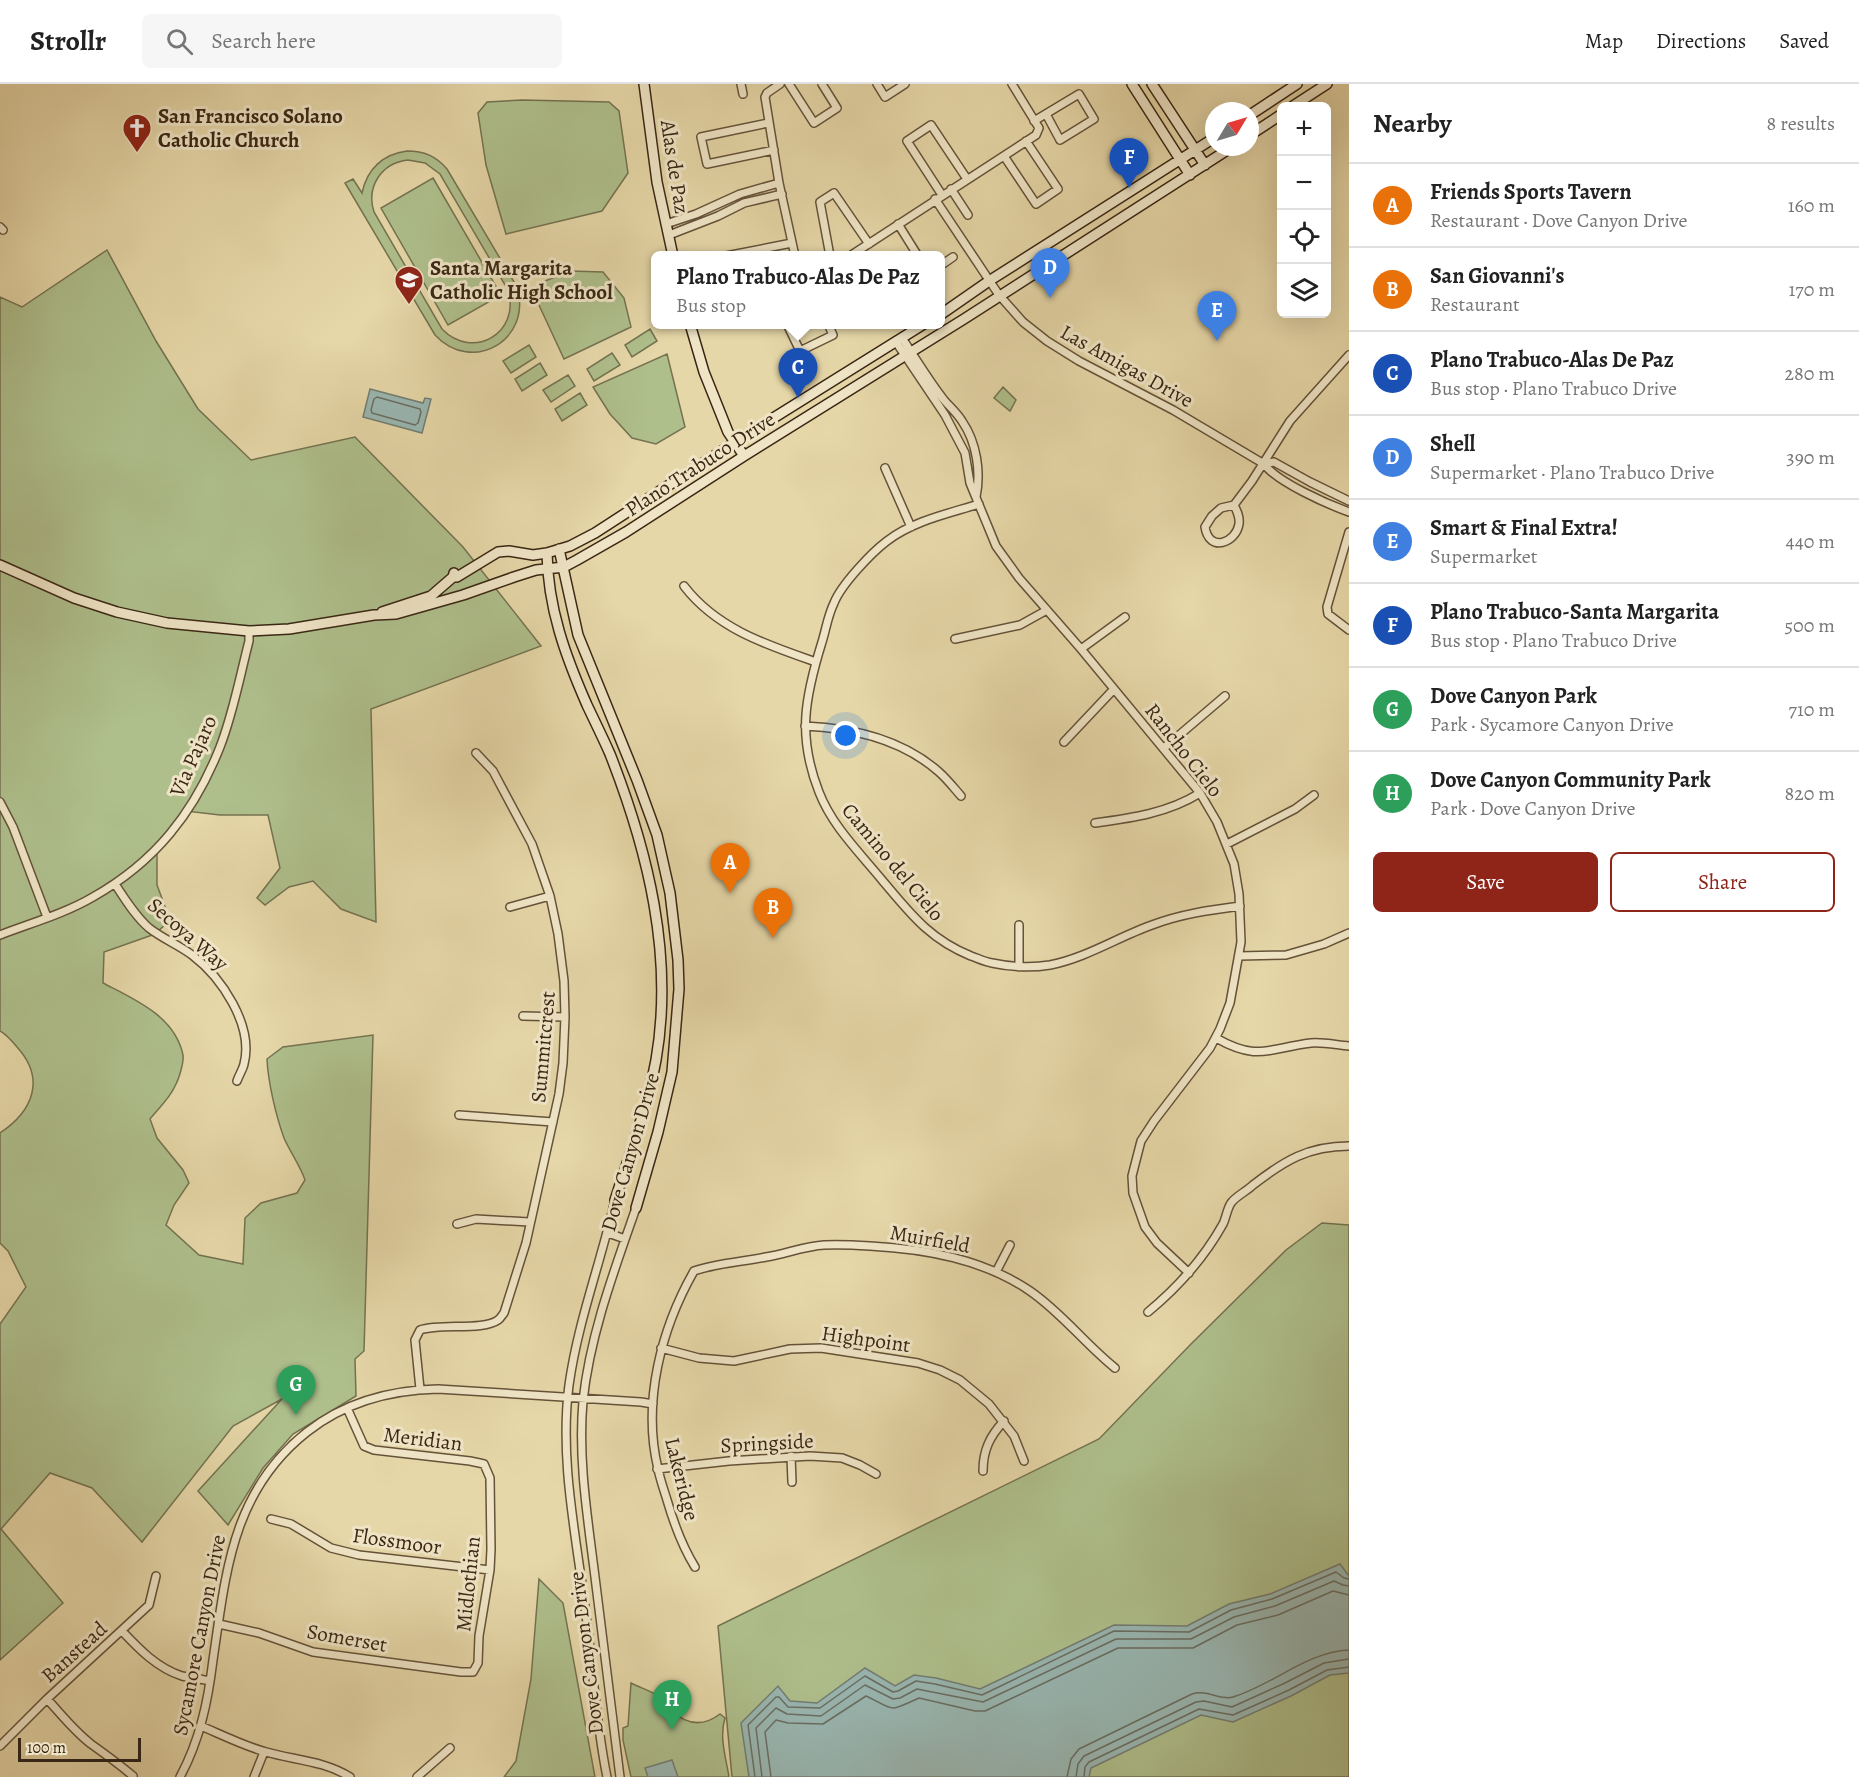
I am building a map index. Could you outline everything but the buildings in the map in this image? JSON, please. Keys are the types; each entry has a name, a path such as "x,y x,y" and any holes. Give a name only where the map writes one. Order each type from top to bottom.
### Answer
{"street":[{"name":"Alas de Paz","path":"644,84 657,182 672,251"},
{"path":"741,84 743,94"},
{"path":"789,84 814,123 837,108 822,84"},
{"path":"877,84 885,97 905,84"},
{"path":"857,251 1036,135 1038,130 1034,121 1012,84"},
{"path":"1132,84 1190,175"},
{"path":"1152,84 1205,165"},
{"path":"1259,109 1297,84"},
{"path":"1299,102 1327,84"},
{"path":"775,85 765,95 768,123 794,251"},
{"path":"1034,121 1079,94 1094,119 1060,140 1046,114"},
{"path":"1259,129 1277,117"},
{"path":"768,123 701,137 707,164 774,150"},
{"path":"942,195 907,141 932,125 967,179"},
{"path":"1004,156 1036,204 1058,189 1026,141"},
{"path":"945,311 989,280 1205,143"},
{"name":"Plano Trabuco Drive","path":"374,615 396,615 536,570 564,567 626,532 1218,156"},
{"path":"666,224 696,214 740,194 779,183"},
{"path":"951,189 968,215"},
{"path":"829,251 820,202 834,193 869,244"},
{"path":"669,235 744,203 782,194"},
{"name":"Las Amigas Drive","path":"935,200 999,295 1023,322 1047,341 1173,410 1264,464 1270,472 1349,512"},
{"path":"898,224 915,251"},
{"path":"748,251 792,243"},
{"path":"945,263 953,257"},
{"path":"691,329 704,372 728,432 744,456"},
{"path":"789,329 800,351 833,335 830,329"},
{"name":"Plano Trabuco Drive","path":"548,553 595,533 916,329"},
{"name":"Rancho Cielo","path":"899,340 965,453 970,483 996,546 1019,579 1081,649 1200,793 1217,822 1234,864 1240,906 1241,942 1230,1003 1210,1048 1141,1141 1132,1176 1133,1193 1146,1227 1157,1243 1189,1273"},
{"name":"Rancho Cielo","path":"908,354 964,423 975,448 980,481 978,501"},
{"path":"1234,505 1239,516 1239,526 1233,535 1218,544 1210,541 1206,536 1205,527 1212,516 1221,508 1234,505 1264,464 1290,421 1349,355"},
{"path":"953,429 964,423"},
{"path":"965,453 975,448"},
{"name":"Las Amigas Drive","path":"1264,464 1274,462 1349,501"},
{"path":"885,468 911,527"},
{"path":"1320,499 1324,489"},
{"name":"Camino del Cielo","path":"978,501 924,521 884,543 851,577 834,601 807,694 805,726 807,755 811,771 836,824 910,913 933,936 957,950 989,963 1019,967 1051,965 1151,925 1191,913 1240,906"},
{"path":"1349,532 1328,602 1328,614 1349,630"},
{"name":"Dove Canyon Drive","path":"559,549 578,635 657,835 670,892 678,960 679,989 672,1072 658,1132 593,1345 584,1399 581,1436 586,1503 620,1777"},
{"path":"0,565 74,598 117,612 167,623 249,631 288,629 374,615 431,596 453,577 457,577 498,552 509,551 533,555 548,553"},
{"name":"Dove Canyon Drive","path":"548,553 554,616 562,642 613,761 643,851 655,904 662,1005 656,1058 643,1116 615,1200 608,1233 578,1334 568,1398 566,1436 571,1506 607,1777"},
{"path":"684,586 705,610 750,637 816,662"},
{"path":"955,639 1020,625 1047,610"},
{"path":"1081,649 1125,617"},
{"name":"Via Pajaro","path":"0,935 70,909 115,884 141,865 165,841 202,789 221,746 249,641 249,631"},
{"path":"1064,742 1114,689"},
{"path":"1164,748 1225,696"},
{"path":"805,726 866,734 895,745 939,772 961,796"},
{"name":"Summitcrest","path":"420,1389 415,1340 420,1330 432,1326 484,1325 498,1321 504,1313 526,1243 559,1094 563,1063 565,1017 563,969 550,896 532,844 515,810 493,771 476,753"},
{"path":"1095,823 1161,811 1188,801 1200,793"},
{"path":"1227,844 1295,809 1314,795"},
{"path":"0,802 17,836 48,917"},
{"name":"Secoya Way","path":"115,884 148,927 194,956 228,993 241,1023 246,1051 244,1065 237,1081"},
{"path":"510,907 550,896"},
{"path":"1019,924 1019,967"},
{"path":"1239,956 1286,955 1324,944 1349,933"},
{"path":"523,1016 565,1017"},
{"path":"1216,1038 1233,1048 1258,1052 1313,1043 1349,1046"},
{"path":"459,1114 552,1122"},
{"path":"1148,1312 1189,1273 1223,1224 1231,1203 1272,1170 1307,1151 1349,1146"},
{"path":"456,1224 476,1219 529,1222"},
{"path":"608,1233 625,1239"},
{"name":"Muirfield","path":"705,1267 823,1245 898,1248 930,1252 963,1260 1012,1279 1051,1306 1097,1354 1115,1368"},
{"path":"996,1272 1010,1245"},
{"name":"Lakeridge","path":"695,1567 684,1549 657,1468 653,1434 653,1404 662,1348 676,1308 694,1271 705,1267"},
{"name":"Highpoint","path":"662,1348 699,1358 734,1361 790,1349 821,1347 918,1362 960,1380 989,1404 1014,1436 1024,1461"},
{"name":"Sycamore Canyon Drive","path":"180,1777 197,1741 201,1726 232,1549 244,1513 260,1482 278,1459 300,1437 323,1420 374,1397 420,1389 653,1404"},
{"name":"Meridian","path":"347,1408 364,1446 374,1450 484,1464"},
{"path":"983,1471 983,1456 996,1430 1004,1421"},
{"path":"791,1456 792,1482"},
{"name":"Springside","path":"657,1468 791,1456 842,1458 876,1474"},
{"name":"Midlothian","path":"473,1672 478,1663 478,1636 490,1570 490,1478 484,1464"},
{"name":"Flossmoor","path":"271,1519 291,1524 332,1548 359,1555 490,1570"},
{"name":"Banstead","path":"0,1746 47,1699 149,1605 156,1576"},
{"name":"Somerset","path":"219,1624 259,1633 313,1652 473,1672"},
{"path":"122,1631 141,1651 162,1667 182,1676 210,1681"},
{"path":"47,1699 90,1743 114,1759 133,1776"},
{"path":"201,1726 264,1752 340,1770 350,1777"},
{"path":"417,1777 450,1748"},
{"path":"254,1777 264,1752"}],"green space":[{"path":"522,100 609,102 619,111 628,173 602,211 506,234 486,165 478,113 487,102"},
{"path":"407,151 424,153 439,161 447,169 517,287 520,306 516,322 508,336 496,346 481,351 466,352 450,347 435,335 345,183 353,179 362,193 364,184 377,164","holes":["408,160 425,163 440,174 508,290 510,305 508,319 492,338 480,342 467,342 454,338 442,329 374,212 372,194 374,185 383,171 398,162"]},
{"path":"433,178 501,295 448,325 381,208"},
{"path":"107,250 156,341 198,409 251,460 355,437 463,547 541,646 371,709 376,922 341,909 313,881 289,887 265,905 257,898 280,868 268,815 220,815 186,811 157,852 157,885 170,920 155,934 104,952 103,983 152,1010 179,1041 183,1058 178,1079 170,1095 150,1119 157,1138 183,1170 189,1183 174,1205 166,1225 199,1255 243,1264 245,1218 261,1203 297,1193 305,1180 281,1129 275,1109 267,1059 283,1047 373,1035 364,1351 355,1359 356,1396 293,1434 263,1468 228,1525 198,1491 282,1399 233,1426 142,1542 92,1488 50,1473 1,1529 63,1603 0,1660 0,1324 26,1287 8,1251 0,1243 0,1133 21,1115 28,1105 33,1082 26,1059 11,1040 0,1031 0,297 22,307"},
{"path":"570,271 603,272 624,298 631,327 564,359 532,290 545,281"},
{"path":"650,329 657,341 632,357 625,345"},
{"path":"529,345 536,357 511,373 503,361"},
{"path":"612,353 620,365 594,381 587,369"},
{"path":"667,354 685,427 656,444 632,438 610,414 593,387"},
{"path":"540,363 547,375 522,391 515,379"},
{"path":"568,375 575,386 551,402 543,390"},
{"path":"1003,387 1016,400 1010,411 994,398"},
{"path":"580,393 587,405 562,421 555,409"},
{"path":"1322,1223 1349,1225 1349,1777 732,1777 718,1626 1099,1439 1286,1250"},
{"path":"539,1579 563,1603 595,1777 504,1777 516,1761 531,1679"},
{"path":"631,1683 658,1696 676,1714 688,1721 707,1721 720,1714 725,1718 723,1740 729,1777 631,1777 623,1740 623,1728 628,1726"}],"water":[{"path":"370,389 423,403 425,398 431,399 422,433 363,417"},
{"path":"1340,1564 1349,1576 1349,1673 1330,1675 1291,1696 1233,1722 1201,1715 1091,1768 1089,1777 749,1777 741,1723 778,1686 790,1701 817,1703 865,1668 895,1686 914,1675 980,1689 1114,1625 1187,1626 1229,1604 1270,1594"},
{"path":"672,1760 678,1777 648,1777 645,1768"}],"place":[{"name":"San Francisco Solano Catholic Church","path":"137,154"},
{"name":"Plano Trabuco-Santa Margarita","path":"1129,188"},
{"name":"Shell","path":"1050,298"},
{"name":"Santa Margarita Catholic High School","path":"409,306"},
{"name":"Smart & Final Extra!","path":"1217,341"},
{"name":"Plano Trabuco-Alas De Paz","path":"798,398"},
{"name":"Friends Sports Tavern","path":"730,893"},
{"name":"San Giovanni's","path":"773,938"},
{"name":"Dove Canyon Park","path":"296,1415"},
{"name":"Dove Canyon Community Park","path":"672,1730"}]}
